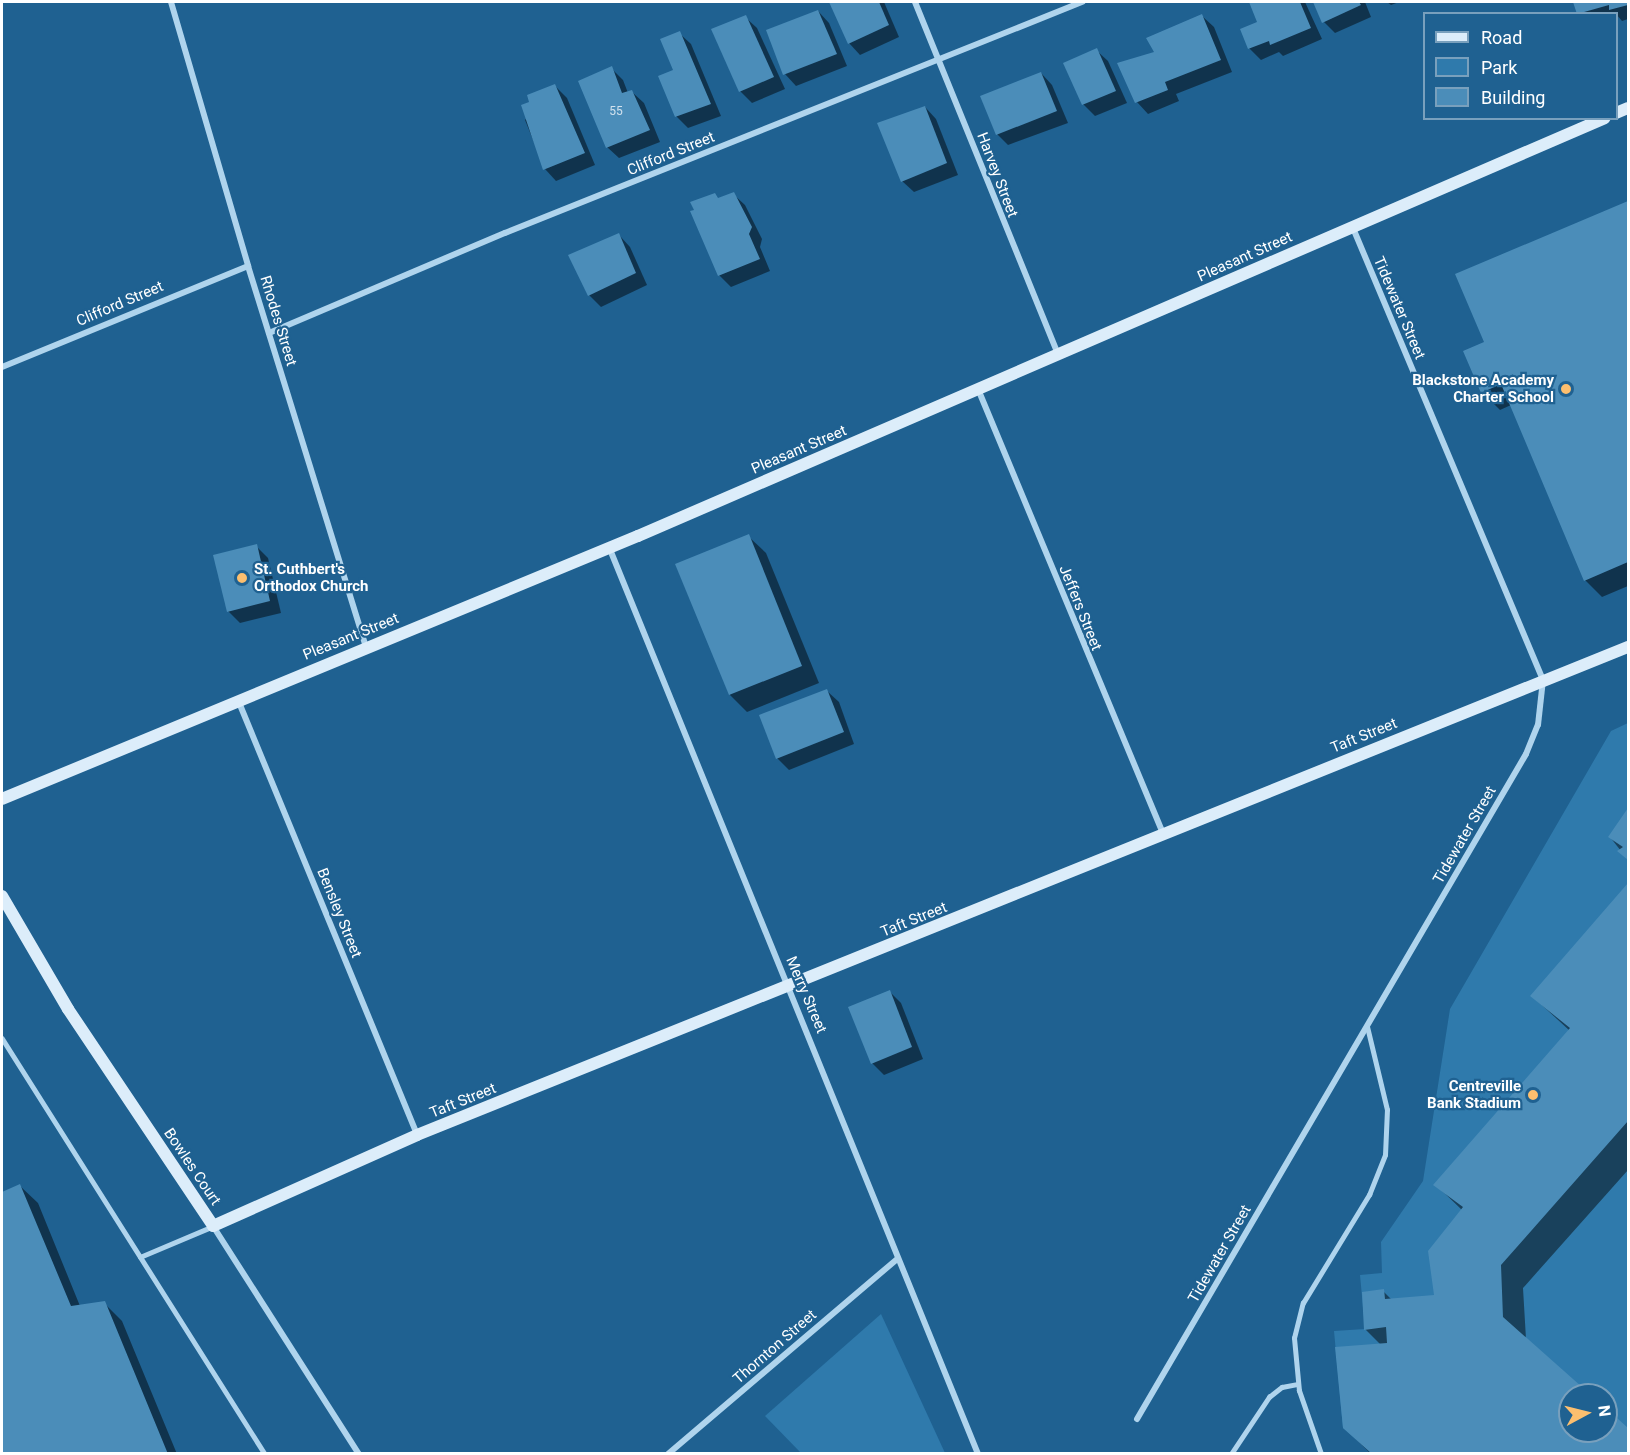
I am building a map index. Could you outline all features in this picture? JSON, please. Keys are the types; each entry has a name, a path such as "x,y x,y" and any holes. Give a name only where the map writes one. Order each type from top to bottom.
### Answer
{"street":[{"name":"Rhodes Street","path":"171,2 248,266 366,647"},
{"name":"Harvey Street","path":"915,2 1059,357"},
{"name":"Clifford Street","path":"269,333 505,233 1082,2"},
{"name":"Pleasant Street","path":"2,799 1059,357 1352,226 1600,120"},
{"name":"Tidewater Street","path":"1137,1419 1526,754 1538,725 1543,680 1352,226"},
{"name":"Clifford Street","path":"2,367 248,266"},
{"name":"Jeffers Street","path":"978,389 1164,834"},
{"name":"Merry Street","path":"609,547 978,1454"},
{"name":"Taft Street","path":"213,1227 417,1136 1629,647"},
{"name":"Bensley Street","path":"238,699 417,1136"},
{"name":"Bowles Court","path":"2,896 68,1009 213,1227 359,1454"},
{"name":"Thornton Street","path":"669,1454 897,1258"}],"lane":[{"path":"1321,1454 1298,1384 1294,1338 1303,1303 1369,1195 1385,1155 1387,1110 1367,1027"},
{"path":"2,1038 265,1454"},
{"path":"140,1257 213,1227"},
{"path":"1231,1454 1275,1390 1298,1384"}],"green space":[{"name":"Centreville Bank Stadium","path":"1628,723 1628,1453 1372,1453 1343,1428 1334,1331 1365,1329 1360,1275 1382,1273 1381,1242 1423,1181 1450,1009 1611,731"},
{"path":"881,1314 945,1453 801,1453 765,1416"}],"building":[{"path":"829,2 879,2 889,25 848,44"},
{"path":"1249,2 1300,2 1311,28 1270,45 1269,41 1248,49 1240,29 1257,22"},
{"path":"1313,2 1359,2 1361,5 1322,23"},
{"path":"1573,2 1628,2 1628,5 1609,10 1609,5 1576,12"},
{"path":"818,10 837,54 783,75 766,30"},
{"path":"1202,14 1221,60 1165,82 1168,90 1135,103 1117,63 1154,52 1146,38"},
{"path":"746,15 774,77 739,92 711,29"},
{"path":"680,31 711,104 675,117 658,76 673,70 660,39"},
{"path":"1097,48 1116,91 1082,105 1063,63"},
{"path":"612,66 622,93 632,90 650,130 606,148 578,81"},
{"path":"1041,72 1057,111 996,135 980,96"},
{"path":"555,84 585,153 543,170 521,105 529,102 527,95"},
{"path":"925,106 947,163 901,182 877,123"},
{"path":"734,192 752,227 749,234 760,259 718,276 690,211 694,210 690,202 715,193 718,198"},
{"name":"Blackstone Academy Charter School","path":"1628,201 1628,562 1584,581 1501,384 1481,393 1463,351 1484,342 1455,274"},
{"path":"619,233 636,273 588,296 568,255"},
{"path":"749,534 802,666 729,695 675,564"},
{"name":"St. Cuthbert's Orthodox Church","path":"257,544 270,601 227,612 213,555"},
{"path":"827,689 844,732 776,759 759,715"},
{"path":"1628,808 1628,860 1617,851 1623,847 1608,837"},
{"path":"1628,883 1628,1121 1501,1265 1503,1317 1577,1383 1558,1383 1558,1443 1618,1443 1618,1419 1628,1428 1628,1454 1372,1454 1343,1428 1335,1347 1387,1343 1386,1327 1364,1330 1362,1292 1384,1289 1385,1299 1434,1295 1428,1251 1463,1207 1433,1185 1570,1028 1530,996"},
{"path":"890,990 912,1047 871,1064 848,1007"},
{"path":"20,1184 71,1306 105,1301 168,1454 2,1454 2,1192"}],"place":[{"name":"Blackstone Academy Charter School","path":"1566,389"},
{"name":"St. Cuthbert's Orthodox Church","path":"242,578"},
{"name":"Centreville Bank Stadium","path":"1533,1095"}]}
